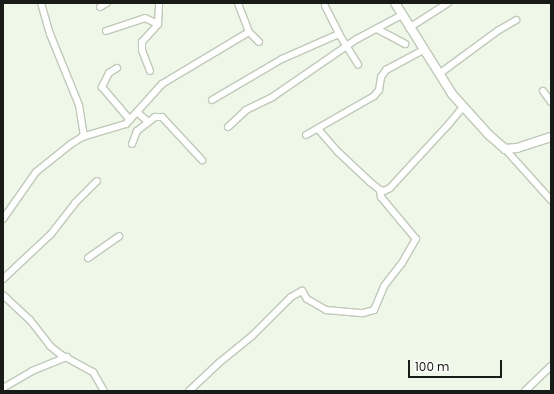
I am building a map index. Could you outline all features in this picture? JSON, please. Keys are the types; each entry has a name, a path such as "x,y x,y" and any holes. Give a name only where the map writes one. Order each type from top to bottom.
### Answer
{"street":[{"path":"41,3 50,34 79,104 84,136"},
{"path":"100,6 107,3"},
{"path":"150,71 142,50 142,42 158,24 159,3"},
{"path":"238,3 249,32 259,42"},
{"path":"395,3 423,50 463,107 489,135 505,149 551,200"},
{"path":"409,28 448,3"},
{"path":"325,6 338,34 358,64"},
{"path":"228,127 246,110 271,98 346,46 402,15"},
{"path":"106,31 145,18 158,24"},
{"path":"439,74 499,30 516,20"},
{"path":"376,29 405,44"},
{"path":"3,218 36,172 71,144 84,136 119,127 130,120 162,84 249,32"},
{"path":"212,100 282,60 338,34"},
{"path":"306,135 374,96 379,90 381,77 386,70 423,50"},
{"path":"117,68 109,72 102,87 130,120"},
{"path":"543,91 551,102"},
{"path":"380,190 384,191 390,188 448,126 463,107"},
{"path":"137,112 148,122"},
{"path":"132,144 137,131 155,117 162,117 202,160"},
{"path":"189,391 252,336 291,297 302,291 308,299 326,310 362,313 374,310 384,286 402,263 416,239 381,197 380,190 337,151 318,128"},
{"path":"505,149 517,148 551,137"},
{"path":"3,279 51,234 74,203 97,181"},
{"path":"88,258 118,236"},
{"path":"3,295 30,320 46,342 60,354 67,356 93,372 104,391"},
{"path":"3,388 32,371 67,356"},
{"path":"525,391 551,366"}]}
